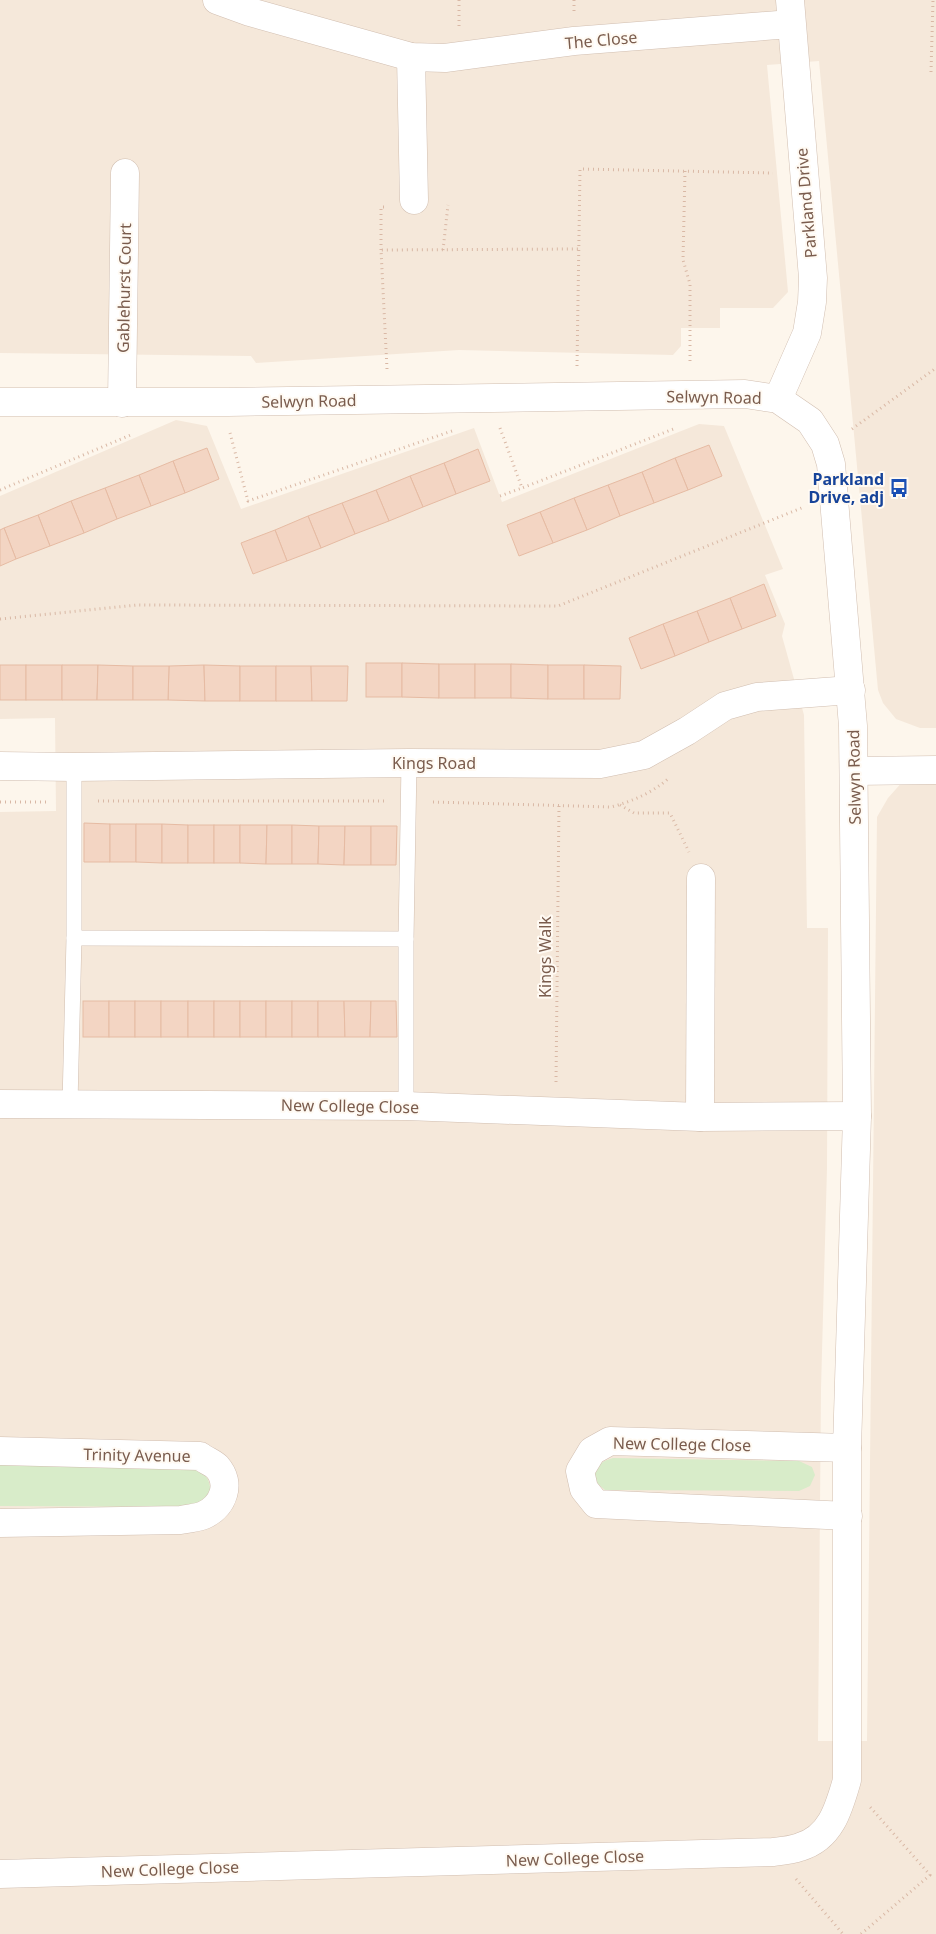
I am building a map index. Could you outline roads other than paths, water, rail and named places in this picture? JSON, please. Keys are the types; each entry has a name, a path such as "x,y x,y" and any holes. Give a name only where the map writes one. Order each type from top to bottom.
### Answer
{"street":[{"name":"The Close","path":"217,0 250,12 411,57 445,58 791,12"},
{"name":"Parkland Drive","path":"778,399 807,333 812,302 813,278 791,12"},
{"path":"411,57 414,200"},
{"name":"Gablehurst Court","path":"122,403 125,173"},
{"name":"Selwyn Road","path":"0,402 122,403 745,394 778,399 810,421 825,444 831,464 851,690 854,771 857,1116"},
{"name":"Kings Road","path":"0,766 74,767 408,763 600,764 644,755 687,731 724,706 757,697 851,690"},
{"path":"854,771 936,770"},
{"path":"700,1117 701,878"},
{"name":"New College Close","path":"0,1104 406,1106 556,1110 700,1117 857,1116 847,1448 847,1780 838,1810 825,1833 801,1847 773,1852 0,1874"},
{"name":"New College Close","path":"847,1448 610,1441 592,1451 580,1471 584,1489 596,1504 848,1516"},
{"name":"Trinity Avenue","path":"0,1452 200,1456 217,1468 225,1484 223,1498 216,1508 202,1516 181,1520 0,1523"}],"lane":[{"path":"406,1106 408,763"},
{"path":"70,1104 74,938 74,767"},
{"path":"74,938 406,939"}],"place":[{"name":"Parkland Drive, adj","path":"899,488"}]}
